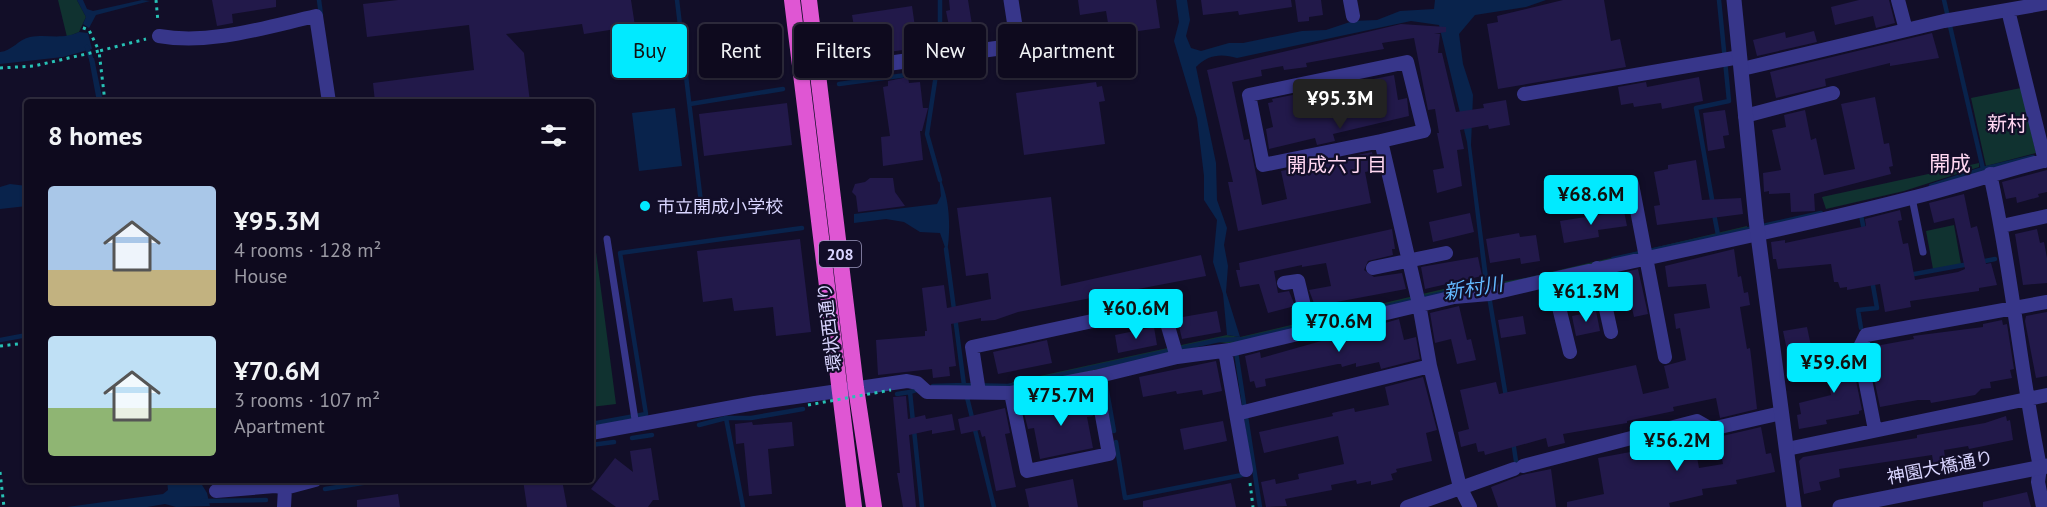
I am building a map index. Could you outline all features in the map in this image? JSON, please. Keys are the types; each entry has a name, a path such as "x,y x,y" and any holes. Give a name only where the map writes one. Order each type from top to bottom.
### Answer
{"highway":[{"name":"環状西通り","path":"792,0 848,390 874,507"},
{"name":"環状西通り","path":"810,0 813,24"},
{"name":"環状西通り","path":"819,78 848,390 854,507"}],"street":[{"path":"892,64 1014,46 1017,39 1011,0"},
{"path":"1350,0 1353,16"},
{"path":"1734,0 1734,61 1745,116 1757,227 1794,507"},
{"path":"1898,0 1906,30"},
{"path":"1524,94 1734,61 2047,3"},
{"path":"594,432 635,423 755,403 907,381 922,388 974,389 1011,393 1095,377 1175,350 1232,349 1308,324 1417,298 1489,294 1597,268 1644,253 1757,227 1912,198 2045,157 2008,10"},
{"path":"159,36 225,36 316,16 328,99"},
{"path":"1407,62 1424,131 1381,141 1263,165 1249,95 1407,62"},
{"path":"1745,116 1833,93"},
{"path":"1381,141 1409,261 1430,366 1460,487 1470,507"},
{"path":"1990,174 2002,226 2026,399 2043,467 2038,482 2043,507"},
{"path":"1632,184 1665,357"},
{"path":"2002,226 2047,216"},
{"path":"1373,268 1446,253"},
{"path":"1597,268 1611,332"},
{"path":"1552,279 1570,352"},
{"path":"1284,283 1298,280 1308,324"},
{"path":"1875,430 1858,349 1866,335 2047,302"},
{"path":"974,389 972,347 1162,306 1175,350"},
{"path":"1232,349 1246,470"},
{"path":"1246,411 1430,366"},
{"path":"1011,393 1027,471 1109,454 1095,377"},
{"path":"1786,449 2047,395"},
{"path":"1407,507 1519,467 1697,421 1711,429 1781,413"},
{"name":"神園大橋通り","path":"1840,507 2043,467"},
{"path":"216,491 275,486 285,488 304,483"},
{"path":"284,507 285,488"}],"lane":[{"path":"1912,198 1923,252"},
{"path":"607,239 635,423"}],"path":[{"path":"0,68 34,66 159,36 156,0"},
{"path":"81,27 89,30 97,51 105,99"},
{"path":"0,346 24,343"},
{"path":"808,405 891,390"},
{"path":"1246,470 1253,507"},
{"path":"0,472 4,507"}],"green space":[{"path":"58,0 77,0 86,17 79,32 67,37"},
{"path":"2021,88 2036,153 1986,166 1971,98"},
{"path":"1979,163 1979,167 1904,191 1826,209 1822,197"},
{"path":"1954,225 1961,264 1933,269 1926,231"},
{"path":"1747,226 1747,232 1236,344 1217,342 1015,388 1012,382 1227,335 1240,337 1452,287 1525,278"},
{"path":"594,237 616,404 594,407"}],"water":[{"path":"77,0 83,0 87,9 93,11 142,0 150,1 96,15 89,28 83,24 86,17"},
{"path":"1176,0 1187,0 1190,20 1186,36 1191,48 1201,51 1229,43 1243,43 1302,31 1326,30 1353,21 1377,20 1400,11 1434,9 1435,0 1546,0 1526,7 1475,15 1459,34 1463,64 1473,95 1471,145 1489,284 1484,284 1467,142 1439,25 1411,21 1237,58 1215,56 1196,67 1216,163 1217,200 1227,228 1224,245 1228,266 1226,292 1240,337 1227,335 1223,294 1213,262 1217,220 1204,200 1204,176 1197,118 1174,41 1179,22"},
{"path":"79,32 88,33 92,49 63,57 0,64 0,52 8,50 26,38 67,36"},
{"path":"94,58 102,99 96,99 89,59"},
{"path":"675,108 682,166 639,171 632,113"},
{"path":"939,176 949,214 947,253 940,233 920,232 904,222 886,219 854,223 854,214 937,204 941,196"},
{"path":"10,184 24,186 24,206 0,209 0,187"},
{"path":"167,483 201,483 207,493 210,506 176,507 165,504 147,507 67,507 163,494 168,490"}],"building":[{"path":"212,0 276,0 276,7 232,14 233,23 217,26"},
{"path":"398,0 631,0 635,24 612,24 612,30 584,34 582,24 506,34 524,53 530,99 375,99 373,83 474,70 469,25 367,37 363,4"},
{"path":"949,0 968,0 972,24 949,24 946,11 950,10"},
{"path":"1078,0 1156,0 1160,28 1136,31 1136,24 1108,24 1106,11 1080,15"},
{"path":"1201,0 1291,0 1292,7 1239,15 1238,11 1203,15"},
{"path":"1295,0 1321,0 1323,15 1309,17 1309,21 1298,22"},
{"path":"1563,0 1604,0 1611,41 1620,39 1626,67 1498,89 1487,24 1498,22 1497,16"},
{"path":"1859,0 1889,0 1895,23 1876,28 1873,16 1835,25 1831,7"},
{"path":"912,6 915,24 904,24 904,50 892,52 892,24 854,24 852,15"},
{"path":"1401,24 1446,27 1446,32 1434,34 1440,34 1438,53 1442,53 1456,112 1484,108 1483,104 1506,100 1510,125 1489,129 1488,125 1460,130 1464,149 1457,150 1462,186 1437,193 1433,170 1444,168 1437,133 1439,133 1435,109 1428,110 1414,38 1382,43 1384,49 1306,63 1307,67 1284,70 1283,66 1261,70 1262,76 1232,82 1244,140 1249,139 1262,205 1287,199 1281,171 1372,152 1375,170 1365,172 1371,203 1238,231 1228,182 1233,182 1207,70"},
{"path":"1814,31 1817,42 1757,56 1753,40 1785,32 1786,38"},
{"path":"1932,33 1939,58 1890,66 1890,63 1825,79 1826,86 1776,98 1770,72"},
{"path":"1394,75 1398,100 1407,98 1409,116 1333,134 1335,141 1317,145 1315,138 1269,149 1266,129 1273,127 1268,103 1273,102 1272,99"},
{"path":"1699,77 1703,101 1662,109 1661,103 1634,107 1633,103 1621,105 1618,87 1646,82 1647,87"},
{"path":"904,78 908,78 909,83 920,82 923,108 928,108 922,131 920,131 923,160 883,166 881,137 890,136 883,87 888,86 888,81"},
{"path":"1096,82 1097,87 1102,86 1105,101 1099,102 1105,144 1024,155 1016,93"},
{"path":"1875,97 1884,144 1889,143 1893,166 1889,167 1891,174 1814,194 1815,211 1791,212 1790,193 1769,194 1769,191 1764,192 1763,173 1781,170 1772,130 1786,127 1784,115 1805,110 1811,140 1816,138 1824,175 1855,169 1841,104"},
{"path":"787,103 792,145 704,156 699,114"},
{"path":"1725,110 1729,135 1723,136 1725,148 1708,151 1703,113"},
{"path":"1696,160 1702,200 1741,198 1743,214 1657,225 1654,206 1660,205 1654,172 1668,169 1668,165"},
{"path":"2047,170 2047,192 2038,194 2039,197 2017,203 2016,197 2006,199 2002,182"},
{"path":"870,178 893,178 895,192 905,206 858,212 856,196 852,192 855,184 865,182"},
{"path":"1964,194 1971,228 1977,226 1986,264 1991,263 1997,285 1979,288 1979,291 1910,301 1911,307 1885,312 1880,284 1847,290 1847,287 1840,288 1838,282 1834,282 1831,264 1778,269 1776,259 1773,259 1771,242 1785,240 1785,243 1866,226 1865,219 1900,210 1902,220 1898,221 1903,244 1908,243 1915,280 1958,272 1965,269 1954,218 1934,223 1929,203"},
{"path":"1051,197 1061,286 1201,255 1206,276 1018,312 995,320 981,321 981,318 951,324 956,366 949,367 950,376 933,378 932,369 878,375 876,340 925,336 925,331 927,331 922,288 944,285 947,308 991,299 988,273 966,276 957,208"},
{"path":"1624,211 1627,226 1598,230 1599,237 1564,243 1560,221"},
{"path":"1470,213 1474,232 1433,242 1429,222"},
{"path":"1392,229 1395,249 1392,249 1393,255 1368,261 1364,270 1374,277 1402,273 1406,289 1315,306 1309,290 1331,286 1326,263 1302,267 1302,265 1274,271 1278,293 1289,291 1295,306 1268,313 1259,284 1240,287 1236,270 1240,270 1239,263"},
{"path":"2037,229 2040,243 2044,242 2047,258 2047,283 2023,285 2015,234"},
{"path":"1519,233 1520,237 1536,235 1540,261 1521,264 1520,258 1490,263 1486,239"},
{"path":"800,239 811,332 776,336 773,307 734,311 732,298 703,302 697,251"},
{"path":"1734,249 1738,277 1741,276 1744,293 1748,292 1750,305 1740,307 1747,349 1750,348 1757,409 1720,418 1716,398 1673,407 1674,411 1627,421 1627,423 1563,434 1565,443 1548,447 1546,438 1485,455 1484,451 1478,452 1476,443 1461,447 1458,432 1469,429 1460,390 1496,382 1499,394 1636,365 1643,394 1669,388 1664,366 1686,360 1680,328 1676,329 1674,314 1710,308 1706,284 1668,287 1665,266"},
{"path":"1478,257 1482,276 1425,289 1421,267"},
{"path":"1638,269 1648,314 1634,317 1628,290 1616,292 1612,275"},
{"path":"1459,306 1467,340 1471,339 1476,360 1457,364 1451,339 1435,343 1430,313"},
{"path":"1217,311 1221,332 1182,339 1177,318"},
{"path":"1596,311 1600,331 1576,336 1572,316"},
{"path":"2047,312 2047,376 2036,378 2025,321 2026,316"},
{"path":"1523,316 1526,334 1501,338 1498,320"},
{"path":"1399,319 1404,340 1416,337 1420,359 1381,369 1379,362 1356,367 1356,363 1342,367 1338,364 1265,379 1266,386 1256,388 1254,381 1250,382 1245,356 1260,352 1261,358"},
{"path":"2002,320 2003,325 2007,324 2014,369 2010,370 2012,378 1990,382 1991,388 1981,389 1975,395 1931,403 1930,400 1918,400 1880,407 1868,350 1870,347 1914,339 1913,336 1983,327 1983,324"},
{"path":"1154,327 1157,345 1118,353 1115,335"},
{"path":"1807,327 1811,346 1787,350 1783,331"},
{"path":"1047,340 1052,363 998,374 993,352"},
{"path":"1850,351 1862,410 1859,414 1826,420 1827,424 1799,429 1797,415 1801,414 1799,403 1831,395 1824,355"},
{"path":"1216,361 1222,391 1203,395 1202,390 1177,394 1176,391 1143,397 1139,377"},
{"path":"1423,377 1437,430 1426,433 1432,461 1396,469 1397,472 1391,474 1393,480 1371,485 1371,481 1357,484 1356,480 1331,485 1332,490 1285,499 1287,506 1266,507 1261,482 1275,479 1276,484 1299,479 1298,474 1344,464 1338,436 1264,453 1259,432 1333,416 1332,413 1354,408 1355,412 1389,405 1385,387"},
{"path":"906,396 908,419 925,415 926,419 952,414 955,430 932,434 932,430 909,435 916,507 903,507 897,473 900,473 893,397"},
{"path":"1089,396 1093,416 1087,417 1093,448 1040,459 1034,428 1028,429 1023,409"},
{"path":"1005,408 1010,433 1005,434 1016,487 996,491 985,436 982,437 980,430 961,434 958,419"},
{"path":"2006,416 2007,421 2010,420 2013,440 1969,449 1968,446 1944,450 1946,465 1934,467 1932,455 1839,469 1840,477 1819,482 1821,490 1804,494 1799,461 1803,457 1917,438 1917,435 1985,423"},
{"path":"1223,421 1227,441 1184,450 1180,429"},
{"path":"752,422 753,425 792,422 794,446 768,449 772,494 749,496 744,443 736,444 735,424"},
{"path":"1761,427 1766,454 1771,453 1775,472 1736,480 1737,484 1702,489 1703,495 1669,503 1670,507 1567,507 1567,502 1604,494 1598,458 1668,445 1667,439 1693,435 1699,468 1723,464 1718,437"},
{"path":"651,448 659,500 653,500 648,507 616,507 591,489 615,458 633,472 630,451"},
{"path":"1551,469 1556,507 1498,507 1491,487 1522,475"},
{"path":"1073,479 1078,507 1029,507 1025,489"},
{"path":"523,483 563,483 567,507 527,507"},
{"path":"1231,483 1236,507 1143,507 1143,501"},
{"path":"2027,492 2031,507 1983,507 1983,502"},
{"path":"398,494 400,507 357,507 357,500"}],"waterway":[{"path":"319,0 321,15"},
{"path":"677,0 702,211"},
{"path":"940,0 940,24"},
{"path":"1713,205 1696,108 1729,101 1719,0"},
{"path":"1944,0 1983,169"},
{"path":"87,47 93,64"},
{"path":"839,84 904,75"},
{"path":"935,78 927,134 940,180"},
{"path":"690,104 783,89"},
{"name":"新村川","path":"1931,186 1983,169 2033,157"},
{"name":"新村川","path":"1613,259 1821,213"},
{"path":"1714,214 1718,235"},
{"path":"1861,215 1864,230"},
{"path":"594,423 646,414 620,253 802,228"},
{"path":"933,386 964,385 946,249"},
{"path":"1980,262 1995,259"},
{"path":"1909,275 1969,264"},
{"path":"1861,328 1858,310 1877,308 1872,280"},
{"path":"1487,284 1506,397"},
{"name":"新村川","path":"994,507 964,385 1008,386 1219,340 1245,339 1452,291"},
{"path":"0,340 24,336"},
{"path":"1236,352 1260,507"},
{"path":"1105,380 1114,431"},
{"path":"913,422 910,392 919,389"},
{"path":"897,394 910,392"},
{"path":"743,507 726,418 751,418 803,409"},
{"path":"699,425 726,418"},
{"path":"914,430 922,507"},
{"path":"632,438 652,435"},
{"path":"1513,441 1517,468"},
{"path":"594,445 614,442"},
{"path":"1116,442 1125,498 1242,475"},
{"path":"325,489 362,483"},
{"path":"203,501 266,500"}],"place":[{"name":"市立開成小学校","path":"645,206"}],"district":[{"name":"新村","path":"2007,124"},
{"name":"開成","path":"1950,163"},
{"name":"開成六丁目","path":"1337,165"}]}
